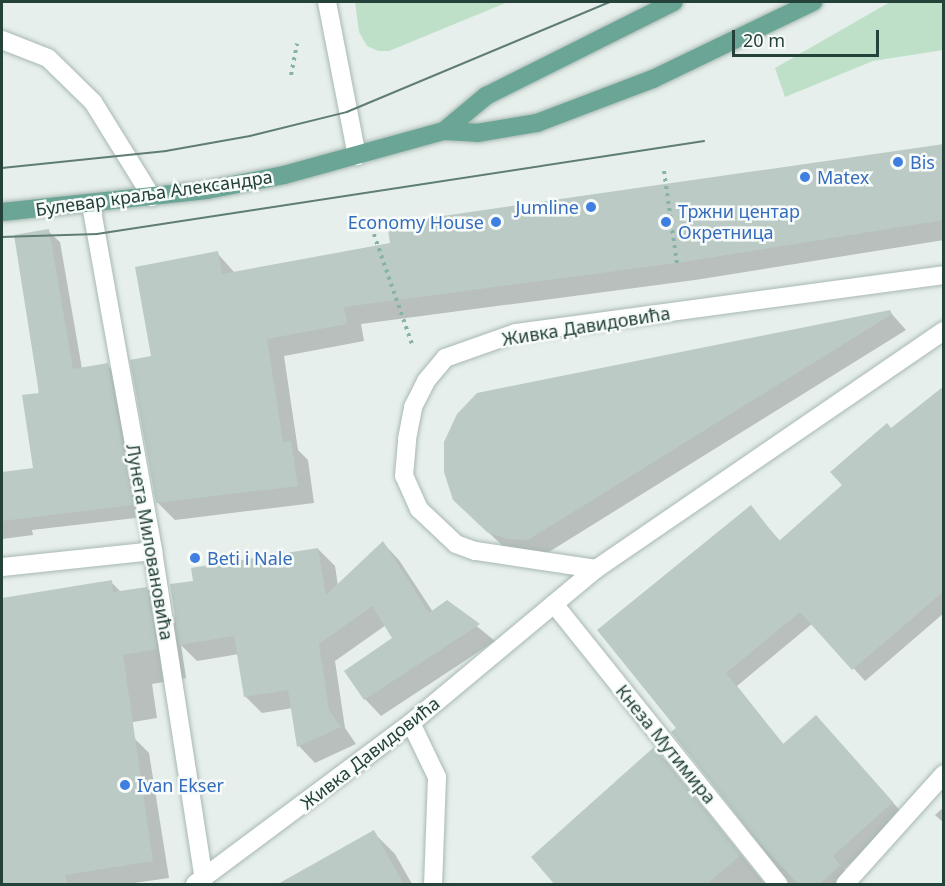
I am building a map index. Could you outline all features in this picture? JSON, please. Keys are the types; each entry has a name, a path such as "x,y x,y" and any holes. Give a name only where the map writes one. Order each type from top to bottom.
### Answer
{"main road":[{"name":"Булевар краља Александра","path":"444,131 486,96 674,2"},
{"name":"Булевар краља Александра","path":"2,212 91,205 152,197 284,175 444,131 490,131 537,123 712,53 813,2"}],"street":[{"path":"327,2 357,156"},
{"path":"2,39 48,58 93,102 152,197"},
{"name":"Лунета Миловановића","path":"91,205 153,551 199,882"},
{"name":"Живка Давидовића","path":"596,569 475,551 456,544 419,509 405,476 413,407 426,381 445,357 516,333 944,276"},
{"name":"Живка Давидовића","path":"199,882 411,723 596,569 944,330"},
{"path":"2,567 153,551"},
{"name":"Кнеза Мутимира","path":"554,604 778,885"},
{"path":"411,723 436,777 433,885"},
{"path":"845,885 944,774"}],"path":[{"path":"664,171 677,263"},
{"path":"369,220 426,381"}],"green space":[{"path":"355,2 508,2 389,51 378,51 367,46 359,32"},
{"path":"890,2 943,2 943,50 873,61 785,97 775,68"}],"building":[{"path":"944,144 944,220 677,263 344,307 347,324 267,339 283,442 291,441 298,486 156,503 130,360 151,356 135,267 218,251 222,274 390,243 387,224"},
{"path":"49,229 73,369 108,363 133,505 2,521 2,472 33,468 22,395 39,393 14,235"},
{"path":"890,310 892,314 528,540 508,539 487,532 453,500 444,472 444,442 457,414 477,393"},
{"path":"944,386 944,591 852,670 800,612 726,673 783,744 816,715 893,802 833,856 840,865 819,885 799,885 758,841 671,732 676,728 597,630 751,505 779,541 842,485 830,472 887,423 891,428"},
{"path":"383,541 429,613 447,600 480,624 364,700 344,671 392,638 372,606 319,644 329,710 341,727 297,747 288,690 244,697 234,636 179,645 170,584 193,581 191,568 318,548 326,595"},
{"path":"112,580 113,592 147,587 157,649 123,655 153,861 65,875 68,885 2,885 2,598"},
{"path":"654,747 741,855 706,885 555,885 531,857"},
{"path":"374,830 404,885 276,885"}],"tram line":[{"path":"2,168 166,151 250,136 347,112 610,2"},
{"path":"2,237 97,234 704,141"}],"place":[{"name":"Bis","path":"898,162"},
{"name":"Matex","path":"805,177"},
{"name":"Jumline","path":"591,207"},
{"name":"Economy House","path":"496,222"},
{"name":"Тржни центар Окретница","path":"666,222"},
{"name":"Beti i Nale","path":"195,558"},
{"name":"Ivan Ekser","path":"125,785"}]}
